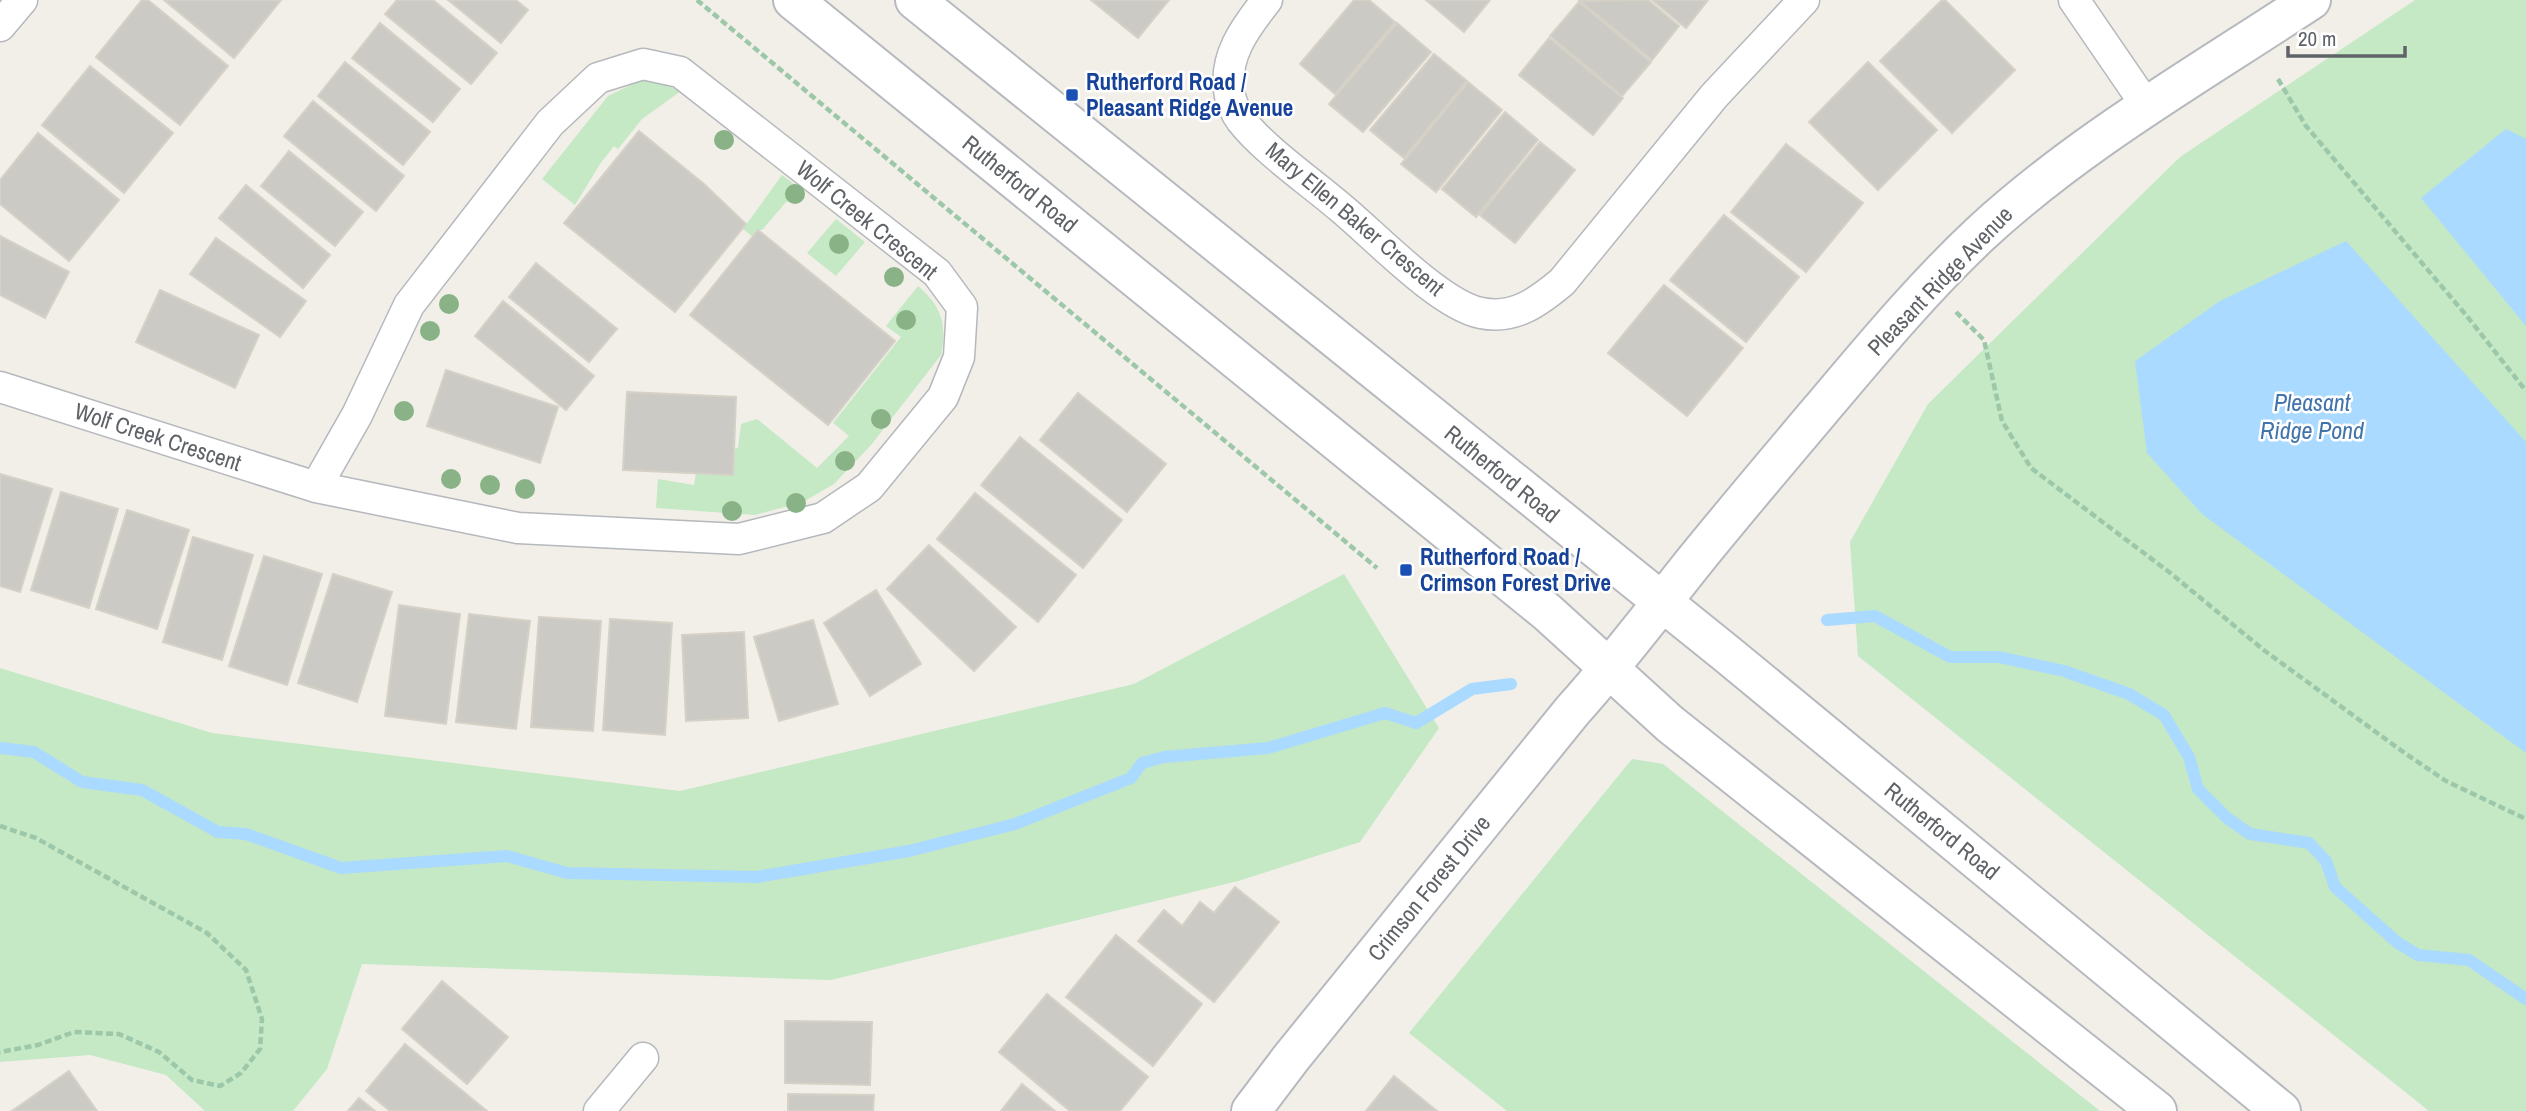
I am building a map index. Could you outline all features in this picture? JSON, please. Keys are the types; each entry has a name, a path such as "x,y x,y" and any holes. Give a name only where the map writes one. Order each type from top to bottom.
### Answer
{"main road":[{"name":"Rutherford Road","path":"793,0 1515,585 1611,668 1670,724 2157,1111"},
{"name":"Rutherford Road","path":"915,0 1662,603 2281,1111"},
{"name":"Pleasant Ridge Avenue","path":"1611,668 1869,352 1925,289 1979,235 2017,202 2090,147 2311,0"},
{"name":"Crimson Forest Drive","path":"1251,1111 1565,720 1611,668"}],"street":[{"path":"0,26 22,0"},
{"name":"Mary Ellen Baker Crescent","path":"1267,0 1232,53 1228,67 1230,94 1242,120 1270,148 1427,282 1464,307 1494,315 1522,310 1536,303 1562,282 1714,96 1804,0"},
{"path":"2074,0 2148,108"},
{"name":"Wolf Creek Crescent","path":"0,387 316,487 518,528 739,539 823,518 869,487 943,397 959,357 962,307 937,273 680,72 643,64 598,78 550,123 409,305 357,415 316,487"},
{"path":"599,1111 643,1058"}],"path":[{"path":"697,0 1377,568"},
{"path":"2278,79 2306,126 2466,315 2526,391"},
{"path":"1925,289 1963,318 1983,340 2002,421 2031,468 2169,572 2265,651 2406,754 2446,781 2526,819"},
{"path":"0,826 36,838 207,933 246,970 262,1019 260,1049 241,1073 220,1086 192,1080 159,1052 119,1034 74,1032 38,1045 0,1052"}],"green space":[{"path":"2415,0 2526,0 2526,1111 2429,1111 1858,656 1850,542 1928,404 2180,157"},
{"path":"653,80 681,91 642,119 618,149 614,146 575,205 542,179 608,96 639,81"},
{"path":"782,175 803,191 794,201 786,202 753,237 743,229"},
{"path":"836,219 865,242 836,276 807,253"},
{"path":"918,286 933,301 941,317 941,355 871,445 834,484 803,502 755,515 656,508 658,479 694,485 696,473 732,475 734,449 738,448 741,424 757,419 817,468 849,436 833,423 901,337 886,326"},
{"path":"1344,574 1439,728 1360,842 1238,881 831,980 362,964 327,1069 293,1111 205,1111 166,1075 90,1055 0,1062 0,668 212,733 680,791 1134,684"},
{"path":"1632,759 1663,764 2100,1111 1507,1111 1409,1033"}],"water":[{"path":"2506,129 2526,139 2526,326 2421,198"},
{"name":"Pleasant Ridge Pond","path":"2346,241 2526,442 2526,753 2202,514 2147,453 2135,361 2220,301"}],"building":[{"path":"142,0 148,0 228,66 180,125 96,57"},
{"path":"164,0 281,0 234,58"},
{"path":"397,0 433,0 497,53 471,84 385,14"},
{"path":"448,0 516,0 528,10 501,43"},
{"path":"1091,0 1169,0 1138,38"},
{"path":"1354,0 1369,0 1395,22 1335,94 1300,64"},
{"path":"1426,0 1490,0 1464,32"},
{"path":"1648,0 1679,26 1652,60 1580,1"},
{"path":"1652,0 1708,0 1686,28"},
{"path":"1942,0 2015,70 1952,133 1880,61"},
{"path":"1579,2 1651,62 1622,96 1550,36"},
{"path":"380,23 460,89 433,122 352,58"},
{"path":"1397,23 1431,52 1363,132 1329,104"},
{"path":"1549,38 1623,98 1593,135 1519,75"},
{"path":"1434,54 1467,81 1404,158 1370,130"},
{"path":"345,62 430,132 403,165 318,96"},
{"path":"1868,62 1937,130 1878,190 1809,122"},
{"path":"90,66 173,133 124,193 42,125"},
{"path":"1468,82 1502,110 1436,192 1401,164"},
{"path":"313,101 404,176 376,211 284,136"},
{"path":"1505,112 1538,140 1476,217 1442,189"},
{"path":"639,131 704,184 746,224 675,312 564,223"},
{"path":"38,133 119,200 69,261 0,204 0,180"},
{"path":"1540,142 1575,170 1515,243 1480,215"},
{"path":"1786,144 1863,203 1806,272 1731,212"},
{"path":"289,151 363,212 335,246 261,186"},
{"path":"246,185 330,255 303,288 219,218"},
{"path":"1724,215 1799,277 1746,342 1670,280"},
{"path":"758,230 895,341 828,425 690,315"},
{"path":"0,236 69,272 45,318 0,295"},
{"path":"216,238 306,301 280,337 190,274"},
{"path":"536,263 617,329 589,362 509,297"},
{"path":"1664,285 1743,348 1687,416 1608,353"},
{"path":"160,290 259,335 235,388 136,342"},
{"path":"503,301 594,376 566,410 475,336"},
{"path":"446,370 558,407 540,463 427,426"},
{"path":"627,392 736,397 733,475 623,470"},
{"path":"1078,393 1166,464 1127,512 1040,440"},
{"path":"1020,437 1122,520 1083,568 981,485"},
{"path":"0,474 52,489 20,592 0,586"},
{"path":"61,492 118,509 89,608 31,590"},
{"path":"975,493 1076,575 1038,622 937,539"},
{"path":"127,510 189,530 157,629 96,609"},
{"path":"193,537 253,555 222,660 163,642"},
{"path":"929,545 1016,627 974,671 887,589"},
{"path":"264,556 322,574 287,685 229,666"},
{"path":"333,574 392,592 357,702 298,683"},
{"path":"876,590 921,664 870,696 824,623"},
{"path":"399,605 460,614 446,724 385,716"},
{"path":"469,614 530,621 516,729 456,722"},
{"path":"539,617 601,621 593,731 531,727"},
{"path":"610,619 672,623 665,735 603,730"},
{"path":"813,620 838,704 779,721 754,637"},
{"path":"744,632 748,718 686,721 682,635"},
{"path":"1235,887 1279,922 1214,1002 1138,941 1164,910 1182,926 1200,902 1214,913"},
{"path":"1116,935 1202,1004 1153,1066 1066,997"},
{"path":"442,981 508,1037 467,1084 402,1029"},
{"path":"1047,994 1148,1077 1120,1111 1070,1111 999,1052"},
{"path":"785,1021 872,1022 870,1085 785,1083"},
{"path":"405,1044 487,1111 390,1111 366,1091"},
{"path":"69,1071 97,1111 12,1111"},
{"path":"1394,1076 1437,1111 1366,1111"},
{"path":"1022,1084 1055,1111 1001,1111"},
{"path":"788,1094 874,1095 873,1111 788,1111"},
{"path":"359,1098 375,1111 348,1111"}],"waterway":[{"path":"1827,620 1875,616 1950,657 1999,657 2064,671 2129,694 2164,715 2189,757 2198,789 2227,818 2250,834 2309,843 2326,861 2335,887 2398,943 2418,955 2469,960 2526,999"},
{"path":"0,748 34,752 82,782 142,790 218,832 246,834 341,868 507,856 567,873 757,877 909,851 1015,824 1131,778 1142,763 1164,757 1268,748 1385,713 1416,723 1472,689 1511,684"}],"place":[{"name":"Rutherford Road / Pleasant Ridge Avenue","path":"1072,95"},
{"name":"Rutherford Road / Crimson Forest Drive","path":"1406,570"}]}
